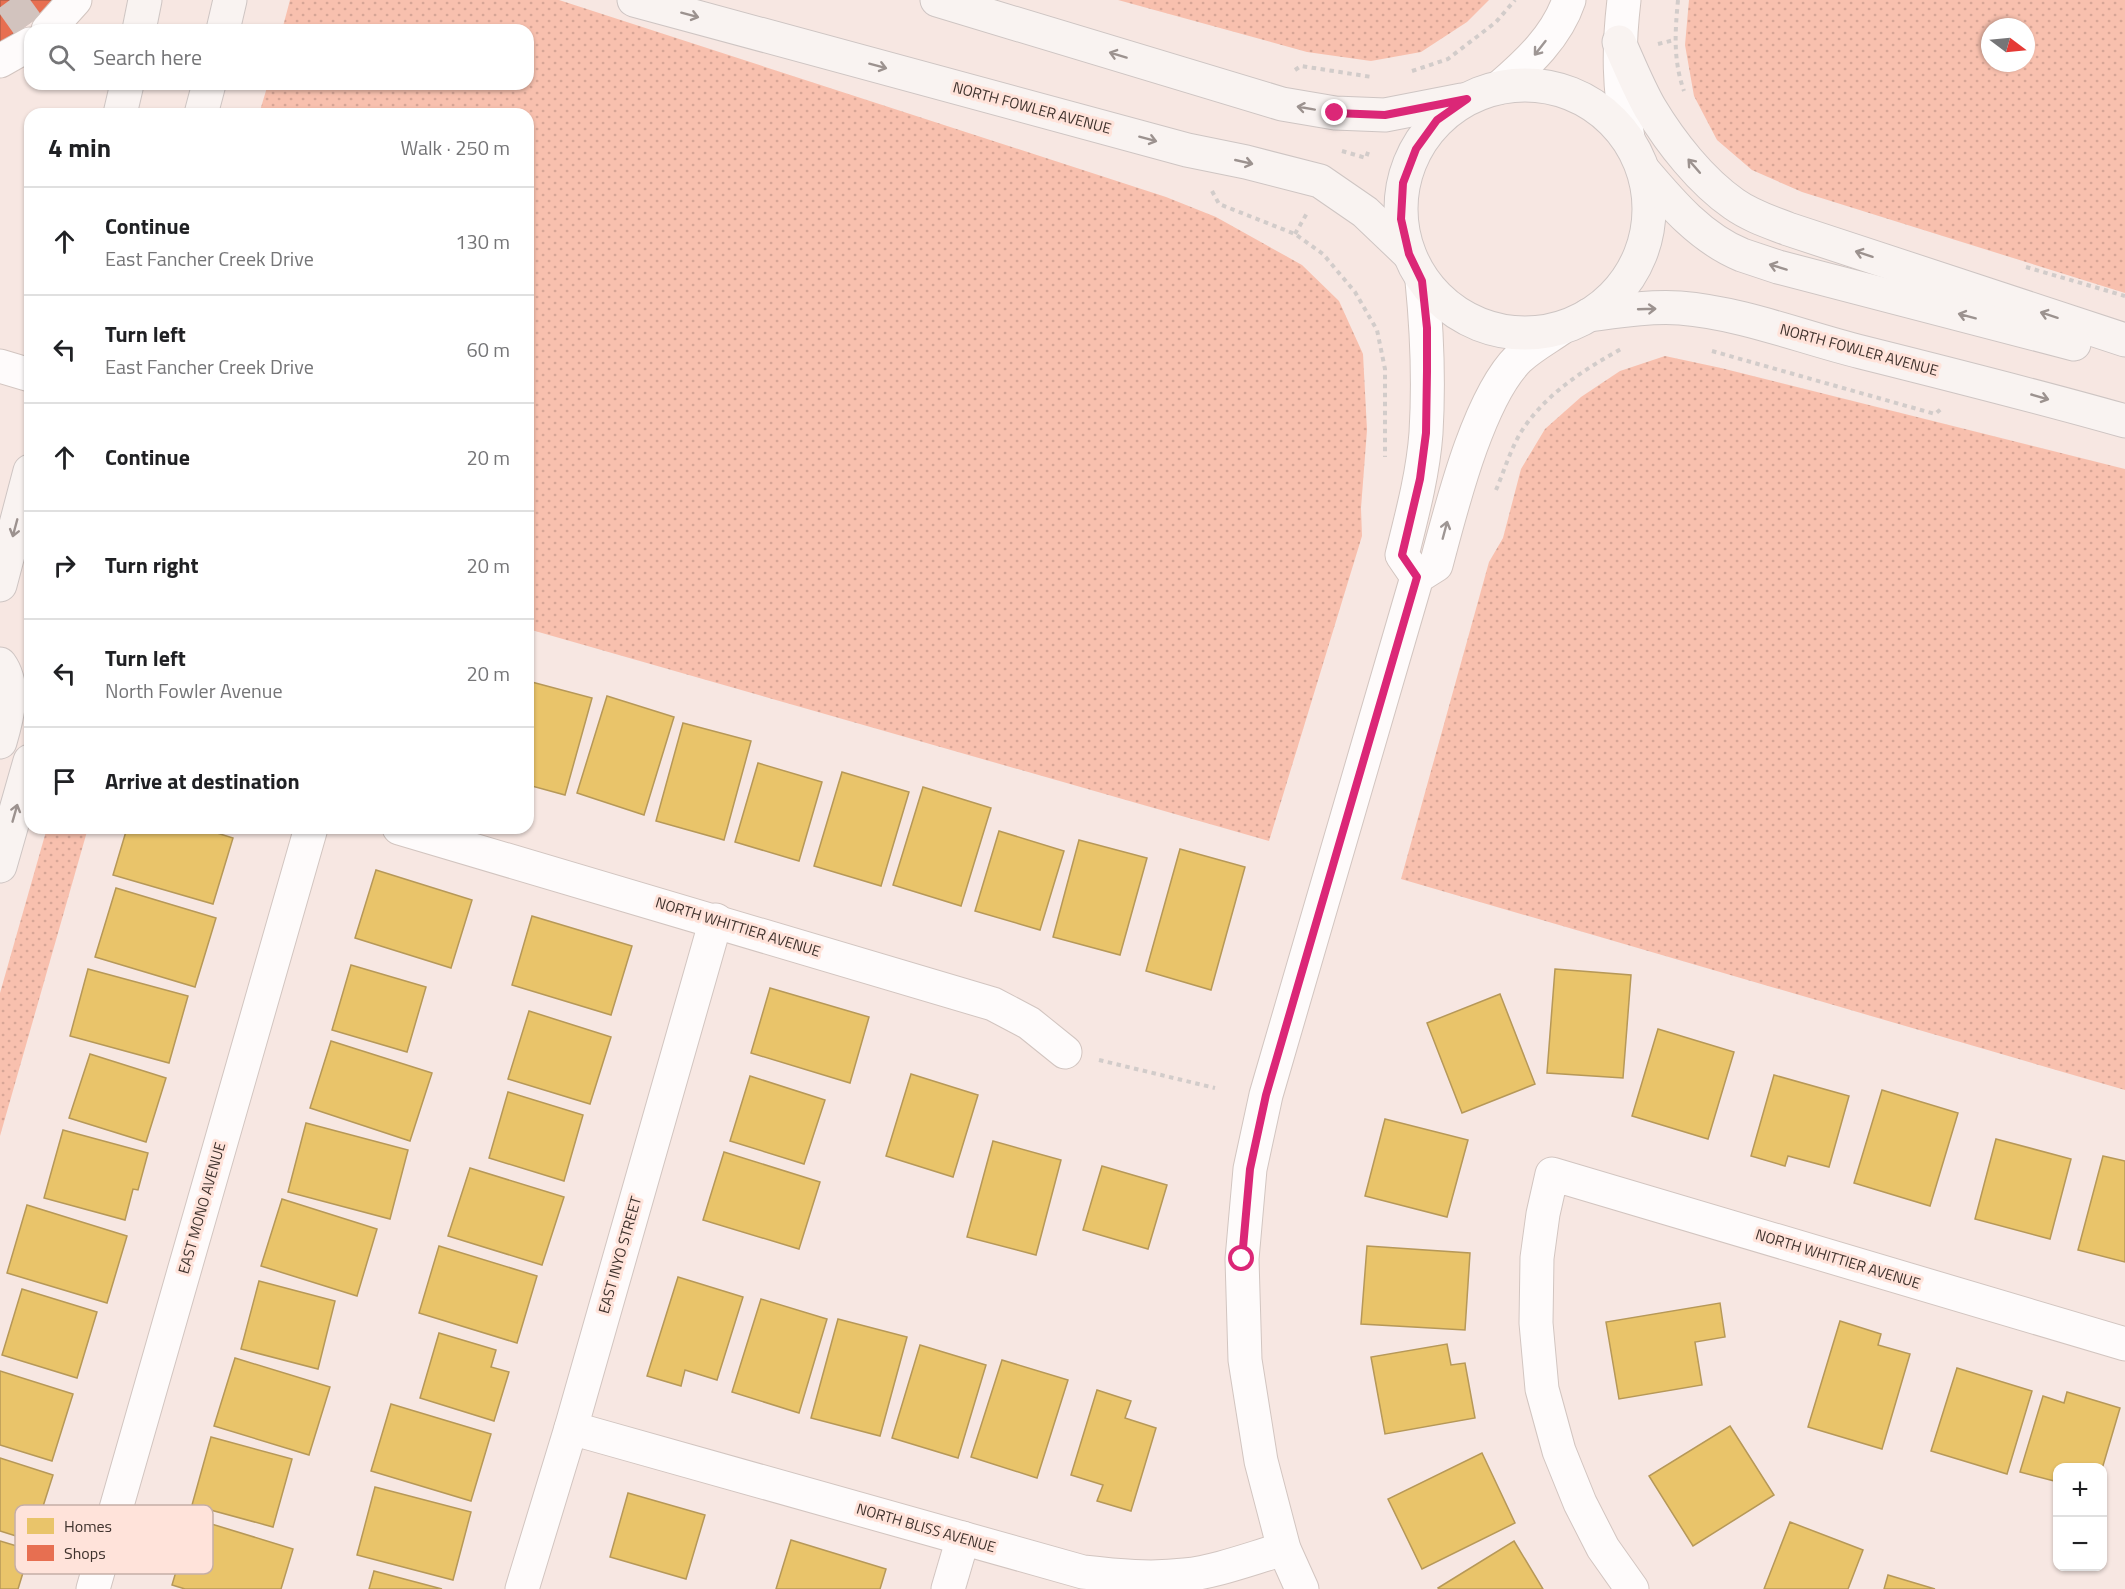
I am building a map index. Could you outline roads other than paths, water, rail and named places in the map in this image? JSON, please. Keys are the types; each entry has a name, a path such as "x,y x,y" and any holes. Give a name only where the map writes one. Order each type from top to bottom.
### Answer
{"main road":[{"path":"140,24 145,0"},
{"path":"224,24 230,0"},
{"name":"NORTH FOWLER AVENUE","path":"634,0 1159,142 1320,181 1365,212 1459,314 1490,328 1525,333 1560,329 1589,315 1632,309 1678,308 1735,316 1822,342 2029,394 2125,421"},
{"path":"937,0 1282,104 1335,113 1385,115 1467,99 1500,87 1536,84 1571,93 1603,111 1628,138 1644,171 1693,225 1742,255 1778,267 2125,357"},
{"path":"1619,42 1650,108 1672,140 1705,178 1734,204 1761,219 1788,229 2125,340"},
{"path":"121,108 125,90"},
{"path":"203,108 207,90"},
{"path":"1416,267 1401,219 1403,183 1416,149 1437,120 1467,99"},
{"path":"1589,315 1615,295 1634,268 1646,237 1649,204 1644,171"},
{"path":"0,585 24,494"},
{"path":"0,664 6,673 9,695 7,719 0,742"},
{"path":"0,866 24,782"}],"street":[{"path":"45,24 75,0"},
{"path":"1500,87 1531,60 1548,39 1569,0"},
{"path":"1624,0 1619,42 1621,94 1628,138"},
{"path":"0,60 24,41"},
{"path":"1416,267 1427,328 1426,433 1420,479 1402,555 1417,577"},
{"path":"1302,1589 1284,1549 1261,1461 1245,1360 1242,1259 1250,1169 1266,1095 1417,577 1436,565 1476,434 1494,392 1519,359 1560,329"},
{"path":"0,366 24,373"},
{"name":"EAST MONO AVENUE","path":"117,1505 309,834"},
{"name":"NORTH WHITTIER AVENUE","path":"420,834 993,1004 1029,1023 1065,1052"},
{"name":"EAST INYO STREET","path":"522,1589 571,1428 716,920"},
{"name":"NORTH WHITTIER AVENUE","path":"1632,1589 1603,1548 1580,1503 1558,1451 1542,1389 1536,1323 1537,1258 1543,1214 1552,1174 2125,1344"},
{"name":"NORTH BLISS AVENUE","path":"571,1428 1083,1572 1133,1578 1186,1575 1231,1565 1284,1549"},
{"path":"948,1589 963,1538"},
{"name":"EAST MONO AVENUE","path":"93,1589 97,1574"}],"tunnel":[{"path":"10,0 27,24"}]}
